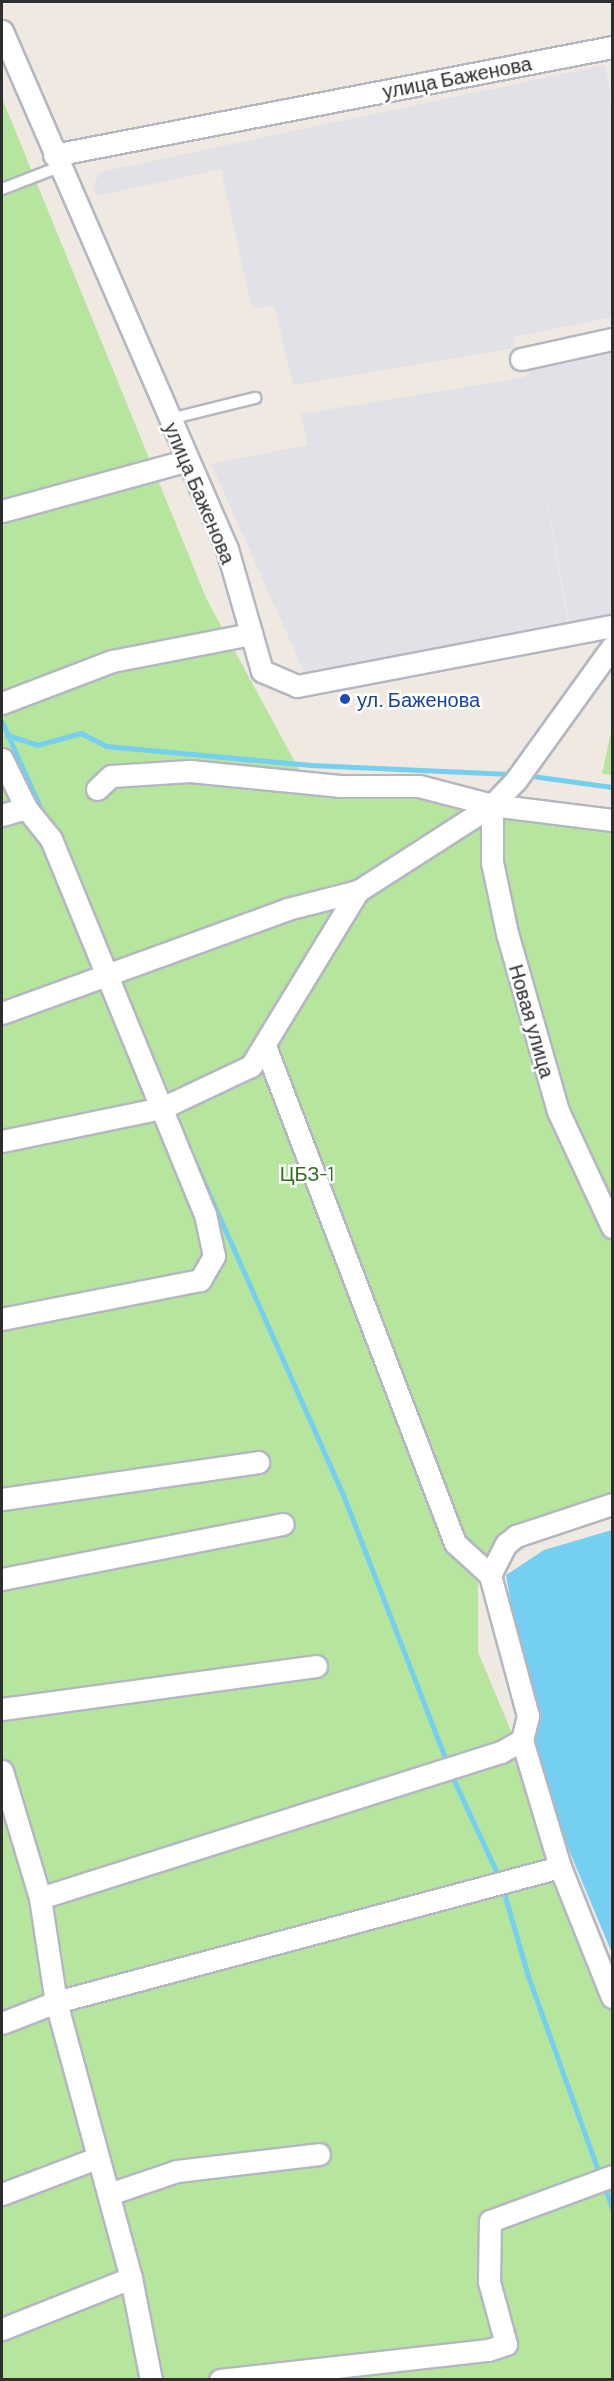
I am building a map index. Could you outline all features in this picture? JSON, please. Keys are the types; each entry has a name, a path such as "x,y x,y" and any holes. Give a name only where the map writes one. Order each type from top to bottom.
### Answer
{"street":[{"name":"улица Баженова","path":"2,31 56,161 227,549 262,671 297,686 612,626"},
{"name":"улица Баженова","path":"56,161 612,47"},
{"path":"521,359 612,339"},
{"path":"2,512 188,460"},
{"path":"2,703 112,661 251,634"},
{"path":"2,1013 106,977 287,909 358,891 492,805 612,647"},
{"path":"2,759 26,808 51,839 106,977 206,1214 214,1256 200,1280 2,1319"},
{"path":"97,789 111,776 190,771 339,786 419,786 492,805 612,819"},
{"name":"Новая улица","path":"492,805 492,862 507,933 558,1111 612,1227"},
{"path":"2,815 26,808"},
{"path":"2,1141 162,1108 251,1066 358,891"},
{"path":"265,1046 454,1543 490,1575 528,1716 522,1740 560,1867 612,1996"},
{"path":"2,1499 258,1462"},
{"path":"490,1575 506,1544 516,1536 612,1504"},
{"path":"2,1579 283,1524"},
{"path":"2,1709 316,1666"},
{"path":"40,1898 501,1752 522,1740"},
{"path":"2,1771 10,1831 40,1898 56,2002 131,2278 147,2378"},
{"path":"2,2023 56,2002 560,1867"},
{"path":"110,2194 177,2171 319,2154"},
{"path":"2,2194 97,2158"},
{"path":"220,2379 489,2350 506,2344 489,2282 490,2221 612,2176"},
{"path":"2,2329 131,2278"}],"lane":[{"path":"2,189 56,161"},
{"path":"170,419 255,398"}],"shaded area":[{"path":"605,65 612,103 612,317 513,337 515,348 293,385 274,305 252,309 221,169 97,196 93,186 100,172"},
{"path":"612,348 612,618 570,626 540,462 568,626 306,676 211,464 308,445 300,414 525,377 530,364"}],"green space":[{"name":"ЦБЗ-1","path":"2,98 207,600 301,773 612,829 612,1517 478,1559 478,1652 612,1972 612,2379 2,2379"},
{"path":"612,728 612,775 602,774"}],"water":[{"path":"612,1530 612,1953 543,1788 506,1575 544,1550"}],"waterway":[{"path":"2,722 44,816"},
{"path":"7,735 37,745 81,733 106,746 311,765 513,774"},
{"path":"525,775 612,787"},
{"path":"194,1160 342,1492 447,1763"},
{"path":"450,1772 499,1877"},
{"path":"502,1886 528,1976 600,2176"},
{"path":"604,2184 612,2208"}],"place":[{"name":"ул. Баженова","path":"345,699"}]}
